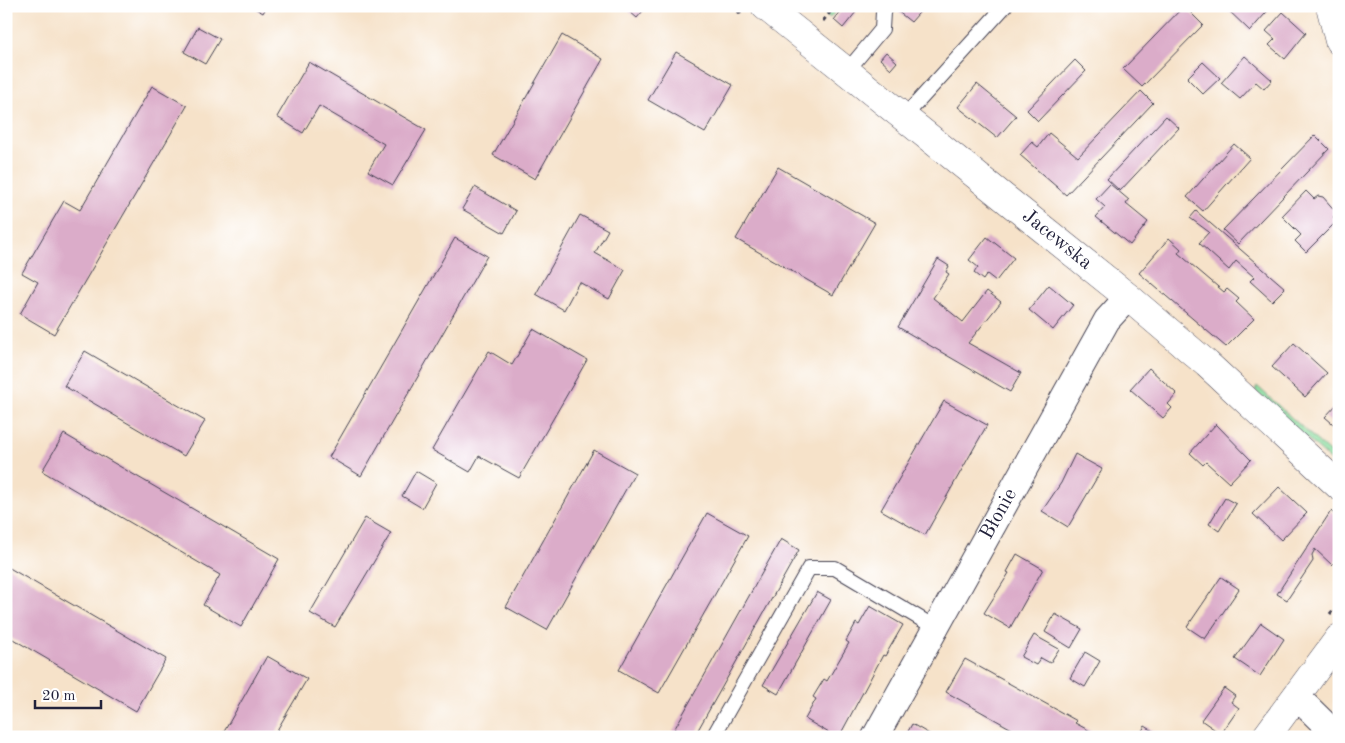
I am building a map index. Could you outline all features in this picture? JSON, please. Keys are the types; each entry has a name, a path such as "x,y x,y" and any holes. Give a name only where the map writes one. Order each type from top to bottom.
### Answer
{"street":[{"path":"1330,6 1339,41"},
{"name":"Jacewska","path":"756,12 847,71 1128,297 1207,364 1339,486"},
{"name":"Błonie","path":"875,737 1106,320 1128,297"},
{"path":"1266,737 1339,638"},
{"path":"1296,696 1338,737"}],"lane":[{"path":"847,71 882,29 883,12 888,6"},
{"path":"904,117 1005,6"},
{"path":"713,737 809,568 835,568 936,628"}],"path":[{"path":"732,6 756,12"}],"green space":[{"path":"816,6 839,6 830,18"},
{"path":"1257,386 1339,461 1339,465 1336,465 1255,391"}],"building":[{"path":"251,6 267,6 263,13"},
{"path":"623,6 647,6 637,18"},
{"path":"845,6 856,12 843,28 834,20"},
{"path":"899,6 925,6 911,22 896,10"},
{"path":"1184,6 1203,25 1142,87 1123,69"},
{"path":"1224,6 1272,6 1250,31"},
{"path":"1283,12 1306,33 1285,59 1269,45 1275,39 1266,31"},
{"path":"198,27 220,39 205,64 184,52"},
{"path":"562,35 603,59 535,179 493,155"},
{"path":"676,52 733,85 705,133 648,100"},
{"path":"886,52 897,62 891,69 880,59"},
{"path":"1245,56 1272,80 1264,89 1256,82 1240,99 1221,83"},
{"path":"1075,60 1086,71 1038,121 1027,110"},
{"path":"309,62 426,130 393,185 368,171 384,144 319,106 303,133 277,117"},
{"path":"1203,62 1220,78 1203,94 1187,78"},
{"path":"977,84 1016,116 997,138 958,107"},
{"path":"152,86 187,106 54,334 20,314 38,282 22,273 64,201 80,210"},
{"path":"1141,91 1153,103 1066,195 1020,155 1032,142 1038,147 1049,133 1078,157"},
{"path":"1166,116 1179,128 1120,191 1107,179"},
{"path":"1315,135 1329,149 1238,244 1223,230"},
{"path":"1234,144 1250,158 1203,211 1187,197"},
{"path":"778,167 875,223 833,295 736,239"},
{"path":"1110,184 1129,200 1126,204 1148,222 1130,245 1096,217 1105,207 1096,199"},
{"path":"475,187 516,211 504,233 462,209"},
{"path":"1306,191 1314,199 1318,196 1323,197 1337,213 1333,217 1337,221 1306,252 1295,241 1301,235 1282,216"},
{"path":"1196,211 1285,288 1272,301 1250,281 1254,277 1236,261 1229,270 1199,243 1209,232 1190,218"},
{"path":"580,215 608,230 595,253 625,270 609,299 579,282 564,310 536,294"},
{"path":"987,237 1014,258 996,281 987,274 983,280 974,273 978,267 969,260"},
{"path":"455,238 487,256 361,476 329,457"},
{"path":"1169,238 1181,249 1178,253 1224,292 1227,289 1239,299 1236,302 1254,319 1226,347 1139,273"},
{"path":"938,259 949,266 946,272 949,274 933,298 963,322 987,291 1001,302 968,343 1021,373 1010,392 898,327"},
{"path":"1049,285 1073,305 1053,330 1029,310"},
{"path":"533,329 587,360 519,478 479,456 470,472 432,450 489,351 512,365"},
{"path":"1294,343 1327,373 1305,397 1272,367"},
{"path":"85,351 205,421 184,456 64,386"},
{"path":"1149,368 1177,394 1168,404 1172,408 1163,418 1130,389"},
{"path":"944,401 987,425 925,535 881,510"},
{"path":"1339,402 1339,429 1325,417"},
{"path":"1216,424 1251,460 1229,483 1206,462 1203,465 1190,453"},
{"path":"64,434 279,559 241,627 203,605 220,575 42,471"},
{"path":"594,450 635,473 547,630 506,607"},
{"path":"1075,454 1102,469 1068,527 1042,511 1061,483"},
{"path":"416,471 436,483 422,508 402,496"},
{"path":"1279,487 1307,513 1281,540 1253,514"},
{"path":"1225,498 1236,504 1219,531 1209,524"},
{"path":"1331,511 1339,519 1339,558 1332,565 1315,549 1312,555 1313,561 1287,600 1277,594"},
{"path":"707,513 748,536 659,693 619,670"},
{"path":"365,518 391,533 335,627 310,613"},
{"path":"781,539 799,550 694,737 670,737"},
{"path":"1017,554 1043,569 1010,628 984,613 1009,573 1007,572"},
{"path":"6,566 166,659 136,711 6,635"},
{"path":"1221,577 1239,589 1205,639 1187,627"},
{"path":"817,592 831,600 778,694 763,685"},
{"path":"870,606 903,625 885,656 883,655 839,737 836,737 805,719 816,699 813,697 824,679 827,681 849,643 846,641 856,623 859,625"},
{"path":"1055,614 1082,629 1071,648 1045,632"},
{"path":"1261,623 1284,639 1260,676 1235,659"},
{"path":"1034,635 1059,649 1050,663 1041,658 1036,665 1021,657"},
{"path":"1085,652 1100,661 1085,687 1070,678"},
{"path":"267,656 307,679 273,737 221,737"},
{"path":"965,659 1077,721 1075,723 1092,732 1089,737 1026,737 946,692"},
{"path":"1224,688 1235,696 1231,702 1239,708 1221,734 1201,720"},
{"path":"912,724 931,735 930,737 905,737"},
{"path":"1145,726 1158,734 1156,737 1138,737"},
{"path":"730,732 739,737 728,737"}]}
